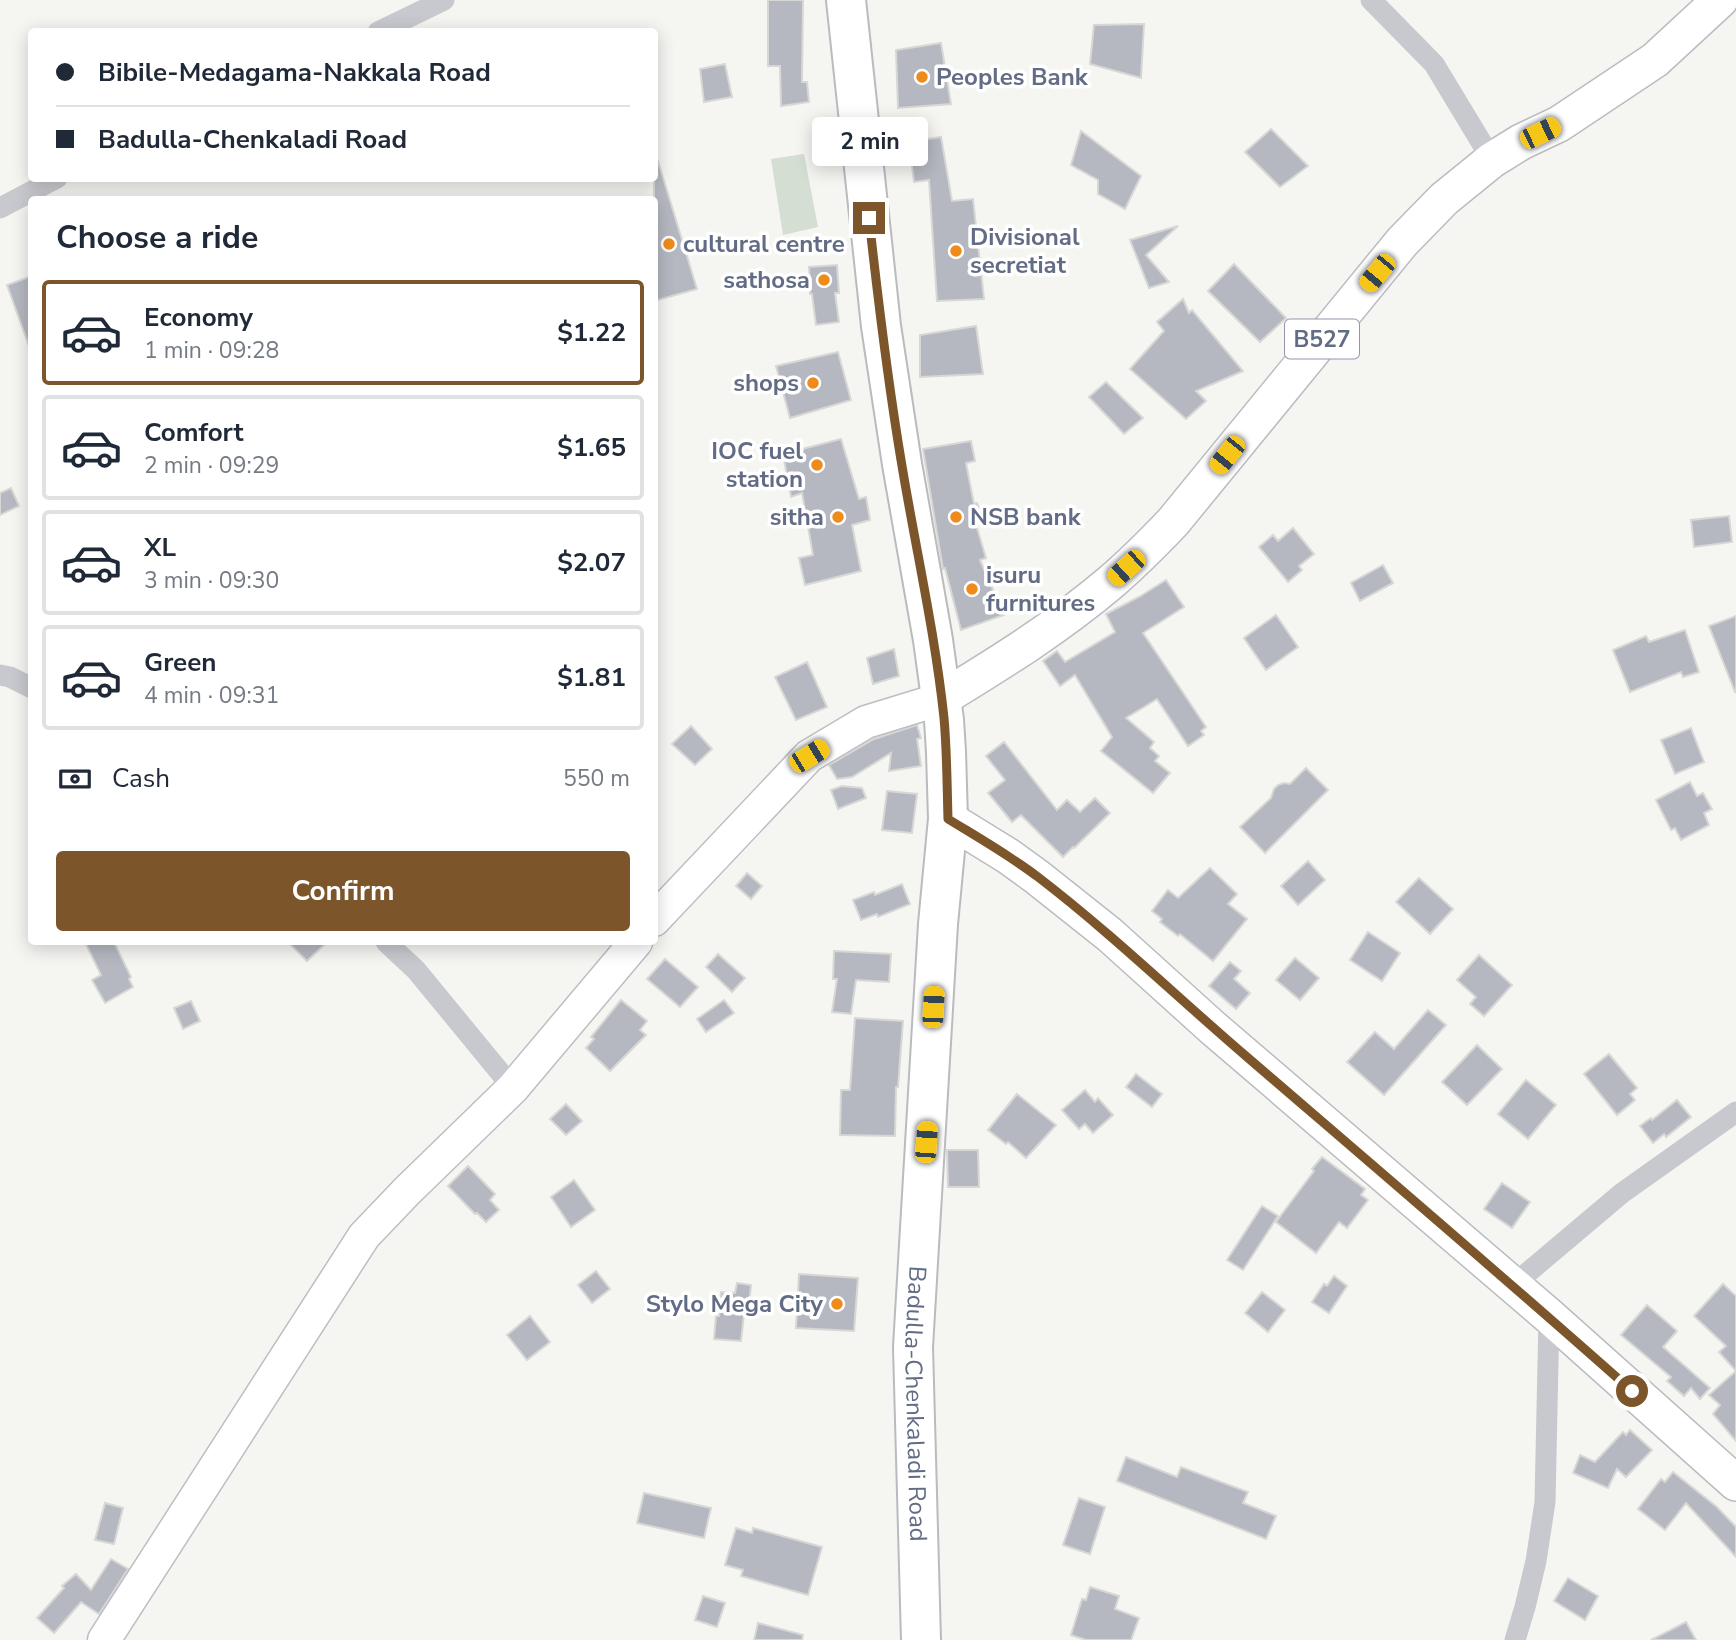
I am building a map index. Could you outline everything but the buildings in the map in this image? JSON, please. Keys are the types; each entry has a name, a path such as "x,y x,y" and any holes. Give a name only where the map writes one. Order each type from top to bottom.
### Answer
{"highway":[{"name":"Badulla-Chenkaladi Road","path":"846,0 881,326 933,640 942,699 946,752 948,819 938,924 913,1347 921,1640"}],"main road":[{"name":"B527","path":"942,699 1071,614 1142,554 1173,522 1402,242 1444,199 1492,160 1521,142 1559,124 1655,60 1720,0"},
{"path":"948,819 1009,856 1110,935 1213,1028 1513,1285 1736,1483"}],"street":[{"path":"386,28 444,0"},
{"path":"1371,0 1434,64 1492,160"},
{"path":"0,208 50,182"},
{"path":"0,675 28,686"},
{"path":"658,916 809,756 866,722 942,699"},
{"path":"389,945 416,970 513,1088"},
{"path":"104,1640 364,1236 513,1088 633,945"},
{"path":"1513,1285 1622,1193 1736,1112"},
{"path":"1516,1640 1536,1561 1545,1502 1549,1317"}],"shaded area":[{"path":"804,154 818,227 783,235 771,159"}],"place":[{"name":"Peoples Bank","path":"922,77"},
{"name":"cultural centre","path":"669,244"},
{"name":"Divisional secretiat","path":"956,251"},
{"name":"sathosa","path":"824,280"},
{"name":"shops","path":"813,383"},
{"name":"IOC fuel station","path":"817,465"},
{"name":"sitha","path":"838,517"},
{"name":"NSB bank","path":"956,517"},
{"name":"isuru furnitures","path":"972,589"},
{"name":"Stylo Mega City","path":"837,1304"}],"route":[{"path":"869,218 892,399 939,680 944,720 948,819 1009,856 1110,935 1213,1028 1632,1391"}]}
